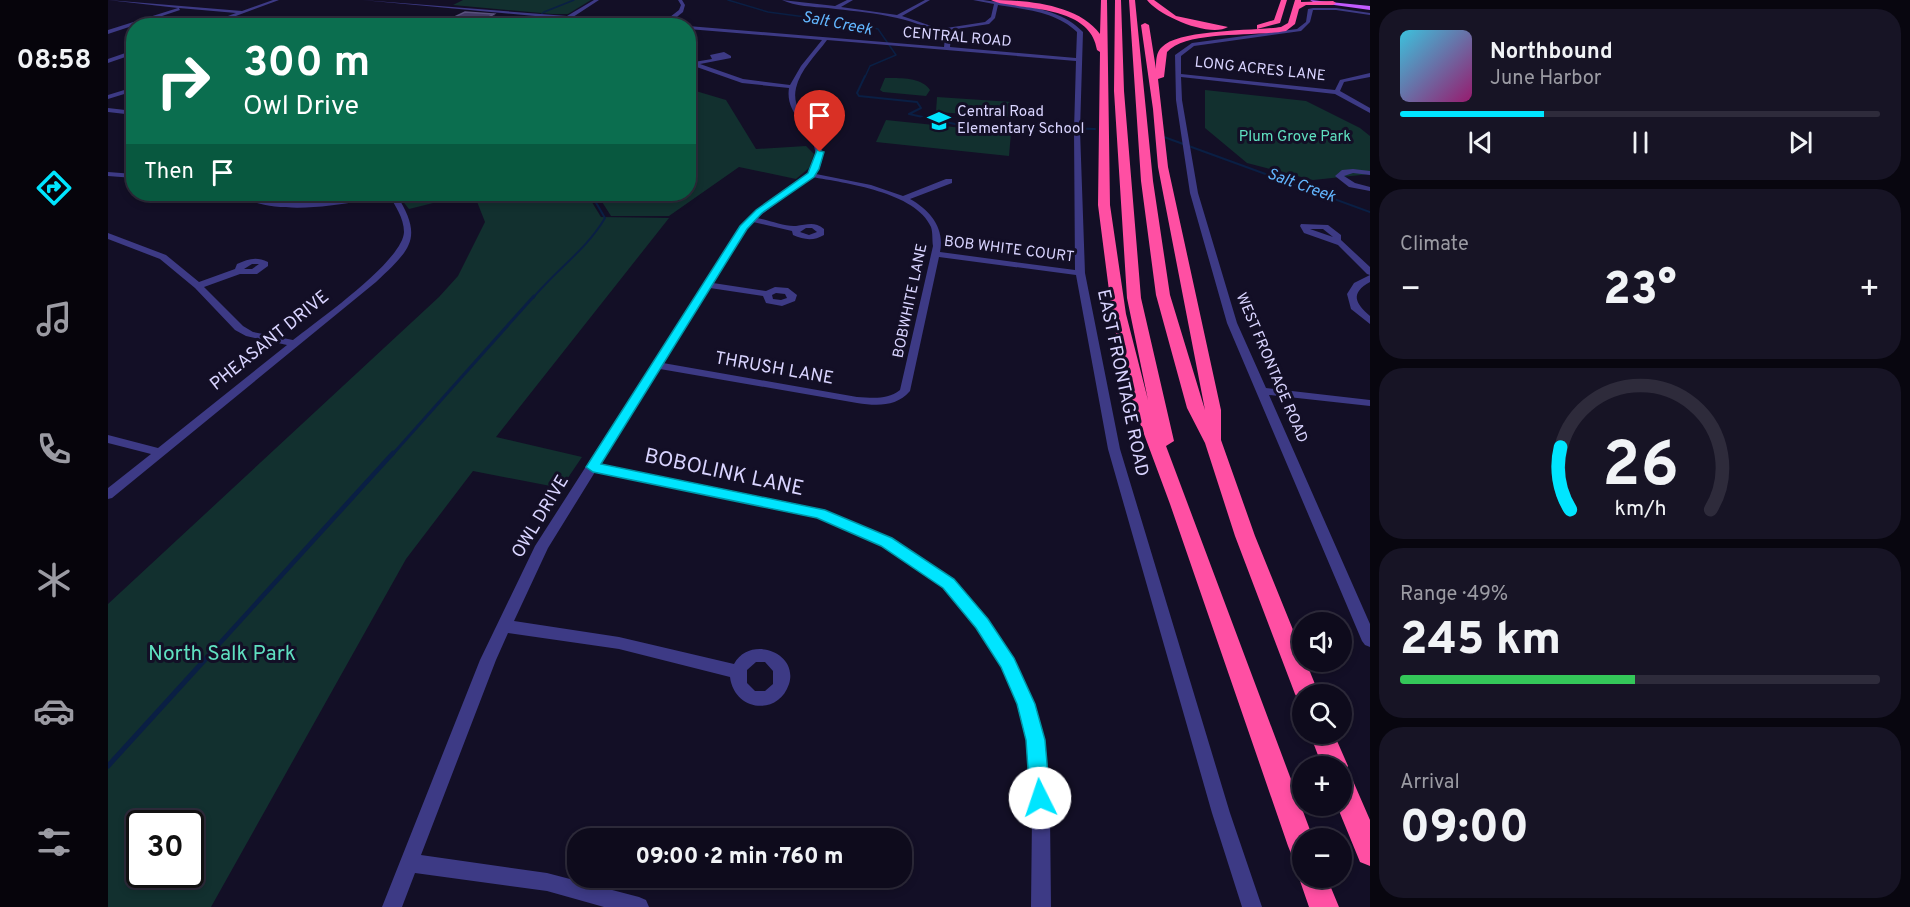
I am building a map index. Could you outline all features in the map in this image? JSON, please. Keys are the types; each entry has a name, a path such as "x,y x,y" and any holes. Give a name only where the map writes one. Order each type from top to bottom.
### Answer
{"highway":[{"path":"1104,0 1104,205 1119,314 1136,391 1180,504 1296,828"},
{"path":"1118,0 1119,90 1134,298 1180,504"},
{"path":"1132,0 1147,181 1163,295 1195,408 1214,443 1245,536 1302,684"},
{"path":"1143,0 1158,109 1163,167 1213,410 1214,443"},
{"path":"1150,0 1158,10 1174,17 1204,25 1234,28 1273,23 1277,20 1282,1"},
{"path":"1158,109 1162,54 1169,45 1198,37 1282,29 1291,24 1297,4 1334,1"},
{"path":"995,2 1058,12 1084,22 1098,36 1104,60"},
{"path":"1352,809 1370,852"},
{"path":"1317,888 1324,907"}],"main road":[{"path":"1313,0 1370,5"}],"street":[{"path":"108,0 241,12"},
{"path":"225,18 278,0"},
{"path":"364,0 581,18"},
{"path":"569,17 597,0"},
{"path":"672,18 681,11 683,5 681,0"},
{"path":"784,0 896,17 931,25 948,36 946,49"},
{"path":"835,8 851,0"},
{"path":"896,17 928,0"},
{"name":"EAST FRONTAGE ROAD","path":"975,0 995,2 1046,14 1073,24 1080,34 1077,127 1080,273 1114,449 1221,813 1252,907"},
{"path":"1358,0 1370,5"},
{"path":"108,8 127,2"},
{"path":"941,30 987,23 993,18 995,2"},
{"path":"151,18 184,7"},
{"name":"WEST FRONTAGE ROAD","path":"1370,14 1328,8 1313,9 1310,10 1308,22 1299,30 1192,45 1178,55 1184,142 1199,217 1232,323 1264,391 1370,641"},
{"path":"108,32 126,26"},
{"name":"CENTRAL ROAD","path":"696,28 1079,60"},
{"path":"811,175 820,152 815,137 794,109 792,87 825,39"},
{"path":"108,61 126,55"},
{"path":"696,62 715,58"},
{"path":"696,65 742,81 792,87"},
{"name":"LONG ACRES LANE","path":"1178,75 1337,92 1370,111"},
{"path":"1337,92 1342,81 1370,75"},
{"path":"108,97 126,91"},
{"path":"108,110 126,112"},
{"path":"1370,173 1348,171 1339,174 1345,183 1370,189"},
{"path":"108,174 126,175"},
{"name":"BOBWHITE LANE","path":"811,175 861,184 903,199 933,223 939,235 905,391 898,398 887,402"},
{"name":"OWL DRIVE","path":"392,907 488,660 542,546 706,285 751,219 811,175"},
{"path":"903,199 949,181"},
{"path":"266,201 317,205 341,201"},
{"name":"PHEASANT DRIVE","path":"108,495 373,280 400,254 409,233 404,211 397,201"},
{"path":"751,219 797,229"},
{"path":"108,236 163,257 198,286 239,328 250,334 294,343"},
{"path":"1337,240 1370,272"},
{"name":"BOB WHITE COURT","path":"934,254 1080,273"},
{"path":"198,286 239,271"},
{"path":"1370,278 1357,285 1352,294 1354,307 1370,321"},
{"path":"706,285 766,294"},
{"name":"THRUSH LANE","path":"657,365 857,400 887,402"},
{"path":"1264,391 1370,403"},
{"path":"108,439 159,452"},
{"name":"BOBOLINK LANE","path":"593,467 820,514 887,542 948,584 982,624 1007,663 1026,704 1036,740 1041,816 1041,907"},
{"path":"504,626 619,643 737,672"},
{"path":"410,863 547,882 639,907"}],"green space":[{"path":"463,0 591,0 568,14 552,14 453,5"},
{"path":"885,78 916,80 930,90 926,96 883,92 880,90"},
{"name":"Plum Grove Park","path":"1205,90 1306,101 1360,128 1370,136 1370,174 1313,180 1247,163 1205,128"},
{"path":"696,91 726,100 756,149 806,146 814,154 809,168 796,179 739,167 696,197"},
{"path":"937,97 1012,102 1013,117 936,112"},
{"path":"886,120 1011,133 1009,156 876,142"},
{"path":"403,201 441,201 409,209"},
{"name":"North Salk Park","path":"477,201 591,201 601,217 669,218 496,437 582,457 561,488 473,471 406,559 211,907 108,907 108,604 439,297 458,276 485,222"},
{"path":"601,201 690,201 669,216 611,216"}],"building":[{"path":"465,12 494,14 487,18 452,18"}],"waterway":[{"path":"536,18 544,12 574,0"},
{"name":"Salt Creek","path":"728,0 768,12 858,24 878,29 896,55 870,66 865,77"},
{"name":"Salt Creek","path":"865,76 857,93 859,96 917,102 921,108 909,114 955,124 1095,129"},
{"name":"Salt Creek","path":"1164,137 1370,212"},
{"path":"533,298 598,229 605,218 595,201"},
{"path":"392,455 534,296"},
{"path":"210,654 393,453"},
{"path":"108,766 211,653"}],"place":[{"name":"Central Road Elementary School","path":"939,121"}],"route":[{"path":"820,152 811,175 769,204 743,228 593,467 820,514 887,542 948,584 982,624 1007,663 1026,704 1036,740 1040,798"}]}
